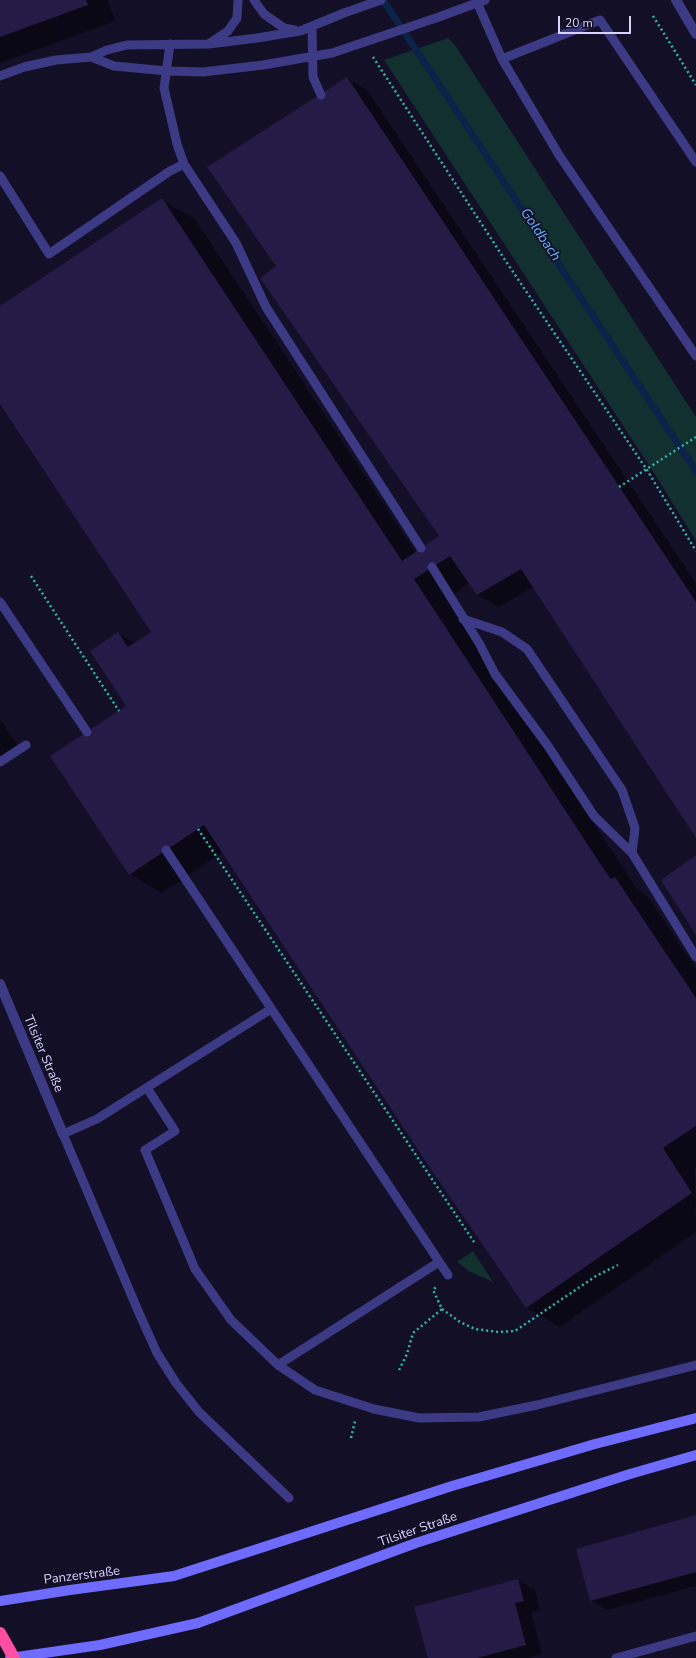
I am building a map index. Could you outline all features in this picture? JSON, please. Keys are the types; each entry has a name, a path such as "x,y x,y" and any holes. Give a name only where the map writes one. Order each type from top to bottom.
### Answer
{"highway":[{"path":"0,1633 14,1658"}],"main road":[{"name":"Panzerstraße","path":"0,1601 70,1590 168,1578 452,1486 595,1444 696,1418"},
{"name":"Tilsiter Straße","path":"10,1658 100,1645 198,1623 416,1543 630,1474 696,1455"}],"street":[{"path":"676,0 696,34"},
{"name":"Tilsiter Straße","path":"0,984 63,1134"}],"lane":[{"path":"209,44 228,31 236,18 238,0"},
{"path":"254,0 264,14 284,28 300,31"},
{"path":"0,76 24,67 56,60 91,56 127,45 209,44 300,31 381,0"},
{"path":"91,56 114,66 167,71 203,72 263,65 332,53 436,18 479,1 502,59 559,155 696,356"},
{"path":"502,59 600,20 696,162"},
{"path":"312,27 312,77 321,94"},
{"path":"170,44 164,88 177,144 184,164 236,243 266,307 420,548"},
{"path":"0,176 49,254 170,171 184,164"},
{"path":"432,568 479,643 495,674 548,746 594,816 632,854 696,957"},
{"path":"0,602 88,732"},
{"path":"463,619 502,632 527,649 622,790 635,828 632,854"},
{"path":"0,762 26,745"},
{"path":"166,850 448,1275"},
{"path":"271,1009 97,1119 63,1134 145,1327 158,1353 176,1383 199,1412 289,1498"},
{"path":"147,1088 175,1131 145,1150 195,1269 231,1320 278,1365 315,1390 374,1409 419,1418 479,1417 537,1405 696,1365"},
{"path":"278,1365 439,1262"},
{"path":"616,1658 696,1636"}],"path":[{"path":"653,16 696,85"},
{"path":"367,41 505,260 647,470 696,551"},
{"path":"620,487 696,437"},
{"path":"31,576 119,711"},
{"path":"198,829 474,1242"},
{"path":"448,1275 433,1290 442,1309 460,1322 475,1329 499,1332 515,1331 596,1276 618,1266"},
{"path":"399,1370 407,1354 413,1333 442,1309"}],"green space":[{"path":"448,38 455,45 696,417 696,541 656,476 384,60"},
{"path":"473,1251 493,1282 469,1271 457,1262"}],"building":[{"path":"0,0 86,0 88,5 0,37"},
{"path":"347,77 696,602 696,838 521,569 477,595 450,556 414,579 603,868 611,879 615,877 696,998 696,1126 663,1148 692,1193 526,1308 430,1168 204,825 129,875 50,756 126,706 90,651 118,632 128,647 151,632 0,404 0,306 162,198 402,561 439,536 260,278 276,266 207,167"},
{"path":"696,855 696,935 661,880"},
{"path":"696,1515 696,1572 590,1601 576,1549"},
{"path":"518,1579 524,1601 515,1603 526,1645 477,1658 428,1658 414,1607"}],"waterway":[{"name":"Goldbach","path":"383,0 696,471"}]}
